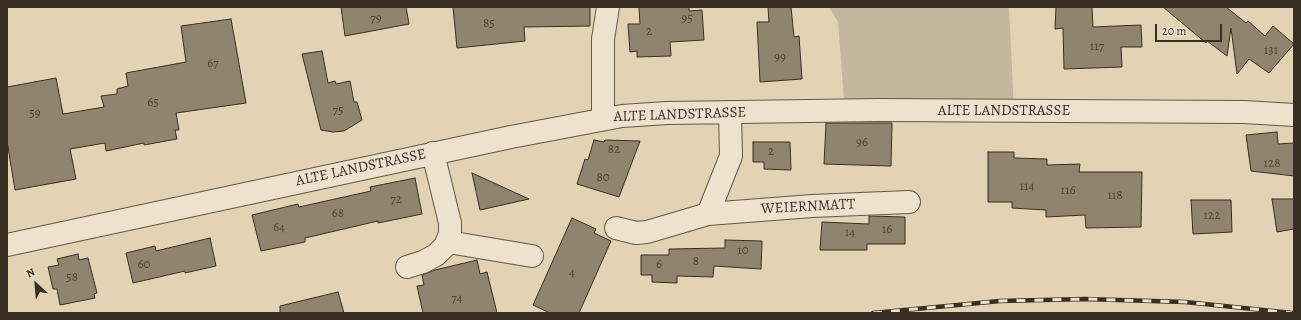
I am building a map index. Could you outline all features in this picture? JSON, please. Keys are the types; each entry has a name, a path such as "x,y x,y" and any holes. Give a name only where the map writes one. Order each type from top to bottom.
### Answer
{"street":[{"path":"603,118 604,39 608,7"},
{"name":"ALTE LANDSTRASSE","path":"7,245 603,118 660,113 886,110 1244,112 1294,115"},
{"path":"708,214 731,156 730,112"},
{"path":"407,267 430,259 441,251 448,242 450,234 450,223 433,153"},
{"name":"WEIERNMATT","path":"616,228 632,233 639,233 708,214 812,206 909,202"},
{"path":"448,242 532,256"}],"shaded area":[{"path":"829,7 1009,7 1014,111 845,111 838,22"}],"building":[{"path":"341,7 406,7 409,24 345,36"},
{"path":"453,7 590,7 590,26 524,27 525,41 457,48"},
{"path":"639,7 689,7 689,11 702,10 704,40 670,42 671,56 637,57 637,51 630,52 628,24 640,24"},
{"path":"768,7 791,7 794,37 799,36 802,79 760,82 757,22 769,22"},
{"path":"1056,7 1092,7 1093,27 1141,25 1142,47 1121,47 1122,67 1064,69 1063,28 1055,29"},
{"path":"1163,7 1226,7 1246,23 1248,21 1265,36 1273,26 1294,44 1269,73 1249,59 1237,74 1231,28 1227,56 1207,41 1206,43"},
{"path":"231,19 246,103 176,113 179,130 175,130 177,139 144,145 144,143 106,151 105,143 70,149 76,179 15,190 7,141 7,87 56,78 63,114 104,107 101,96 117,94 117,89 128,86 126,73 186,62 181,26"},
{"path":"322,51 328,83 335,81 336,84 350,81 354,102 357,102 362,120 344,131 333,132 321,130 302,54"},
{"path":"826,123 892,123 891,166 824,164"},
{"path":"1277,132 1278,144 1294,143 1294,176 1251,171 1246,135"},
{"path":"594,140 604,142 605,140 640,141 619,197 577,184 585,159 588,160"},
{"path":"753,142 790,142 791,170 764,169 764,162 753,162"},
{"path":"988,152 1014,152 1014,158 1047,159 1047,165 1080,164 1079,172 1142,172 1141,227 1086,228 1085,215 1046,217 1046,210 1012,208 1012,202 988,202"},
{"path":"472,173 529,199 480,210"},
{"path":"415,178 422,214 378,223 378,221 305,238 305,242 261,251 252,215 298,204 299,207 371,191 370,187"},
{"path":"1272,199 1294,199 1294,229 1277,232"},
{"path":"1191,200 1231,200 1232,232 1193,234"},
{"path":"869,216 905,217 905,244 867,244 867,250 820,250 822,222 869,224"},
{"path":"572,218 596,229 594,233 611,241 579,313 550,313 533,305"},
{"path":"210,238 216,266 185,273 185,271 133,283 126,253 155,246 156,251"},
{"path":"725,240 762,241 761,269 714,266 713,277 677,276 677,283 652,282 652,275 641,275 641,255 669,255 669,249 725,248"},
{"path":"78,254 79,260 88,258 97,293 94,294 95,298 60,305 57,289 53,289 48,267 59,265 57,259"},
{"path":"477,260 480,274 487,272 497,313 423,313 417,286 424,285 422,275 435,270"},
{"path":"338,292 344,313 280,313 280,306"}],"railway":[{"path":"873,313 1000,301 1085,299 1185,302 1292,313"}]}
